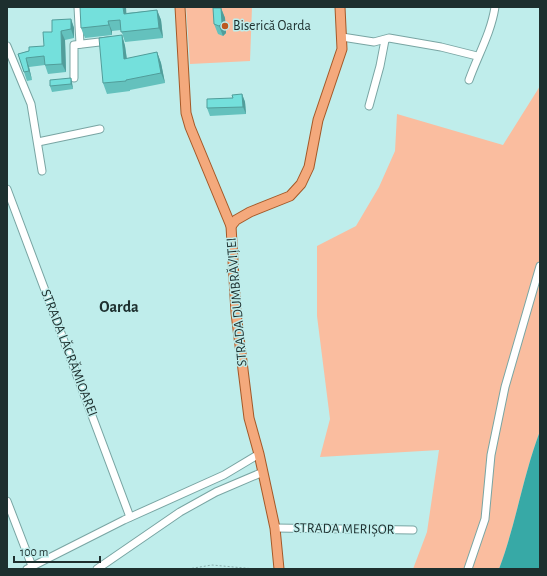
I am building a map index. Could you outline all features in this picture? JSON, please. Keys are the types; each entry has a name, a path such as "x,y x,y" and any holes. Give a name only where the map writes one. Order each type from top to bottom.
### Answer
{"main road":[{"path":"180,7 186,113 190,127 231,226"},
{"name":"STRADA DUMBRĂVIȚEI","path":"279,569 275,528 259,454 249,418 237,321 231,226 236,220 250,212 290,196 301,184 309,168 318,120 342,49 340,7"}],"street":[{"path":"78,7 80,44"},
{"path":"469,80 477,56 488,35 495,7"},
{"path":"342,36 374,42 389,38 477,56"},
{"path":"369,106 380,66 385,40"},
{"path":"74,78 73,48 75,44 116,41"},
{"path":"7,46 31,104 42,171"},
{"path":"38,142 100,129"},
{"name":"STRADA LĂCRĂMIOAREI","path":"7,189 130,517"},
{"path":"468,569 485,518 490,455 505,387 540,266"},
{"path":"7,501 29,568 130,517 224,475 259,454"},
{"path":"97,569 180,512 216,492 263,472"},
{"path":"216,492 224,475"},
{"path":"195,489 216,492"},
{"name":"STRADA MERIȘOR","path":"275,528 413,530"}],"path":[{"path":"188,569 212,565 254,569"}],"shaded area":[{"path":"186,7 252,7 250,61 190,64"},
{"path":"540,86 540,431 499,569 413,569 427,532 439,450 320,457 330,419 317,316 317,246 356,226 379,187 395,151 397,114 503,145"}],"water":[{"path":"540,431 540,569 499,569 534,448"}],"building":[{"path":"80,7 123,7 124,14 157,10 159,28 121,32 120,20 108,21 109,25 81,28"},
{"path":"213,8 221,8 222,23 219,26 214,24"},
{"path":"71,19 71,29 61,31 62,64 45,65 44,56 26,58 29,71 24,72 18,54 29,51 29,47 44,46 43,32 52,32 52,20"},
{"path":"122,35 124,59 157,52 161,73 126,81 103,83 99,38"},
{"path":"71,78 71,84 50,86 50,80"},
{"path":"242,94 243,107 207,108 207,99 233,98 232,95"}],"place":[{"name":"Biserică Oarda","path":"225,26"}],"district":[{"name":"Oarda","path":"119,307"}]}
